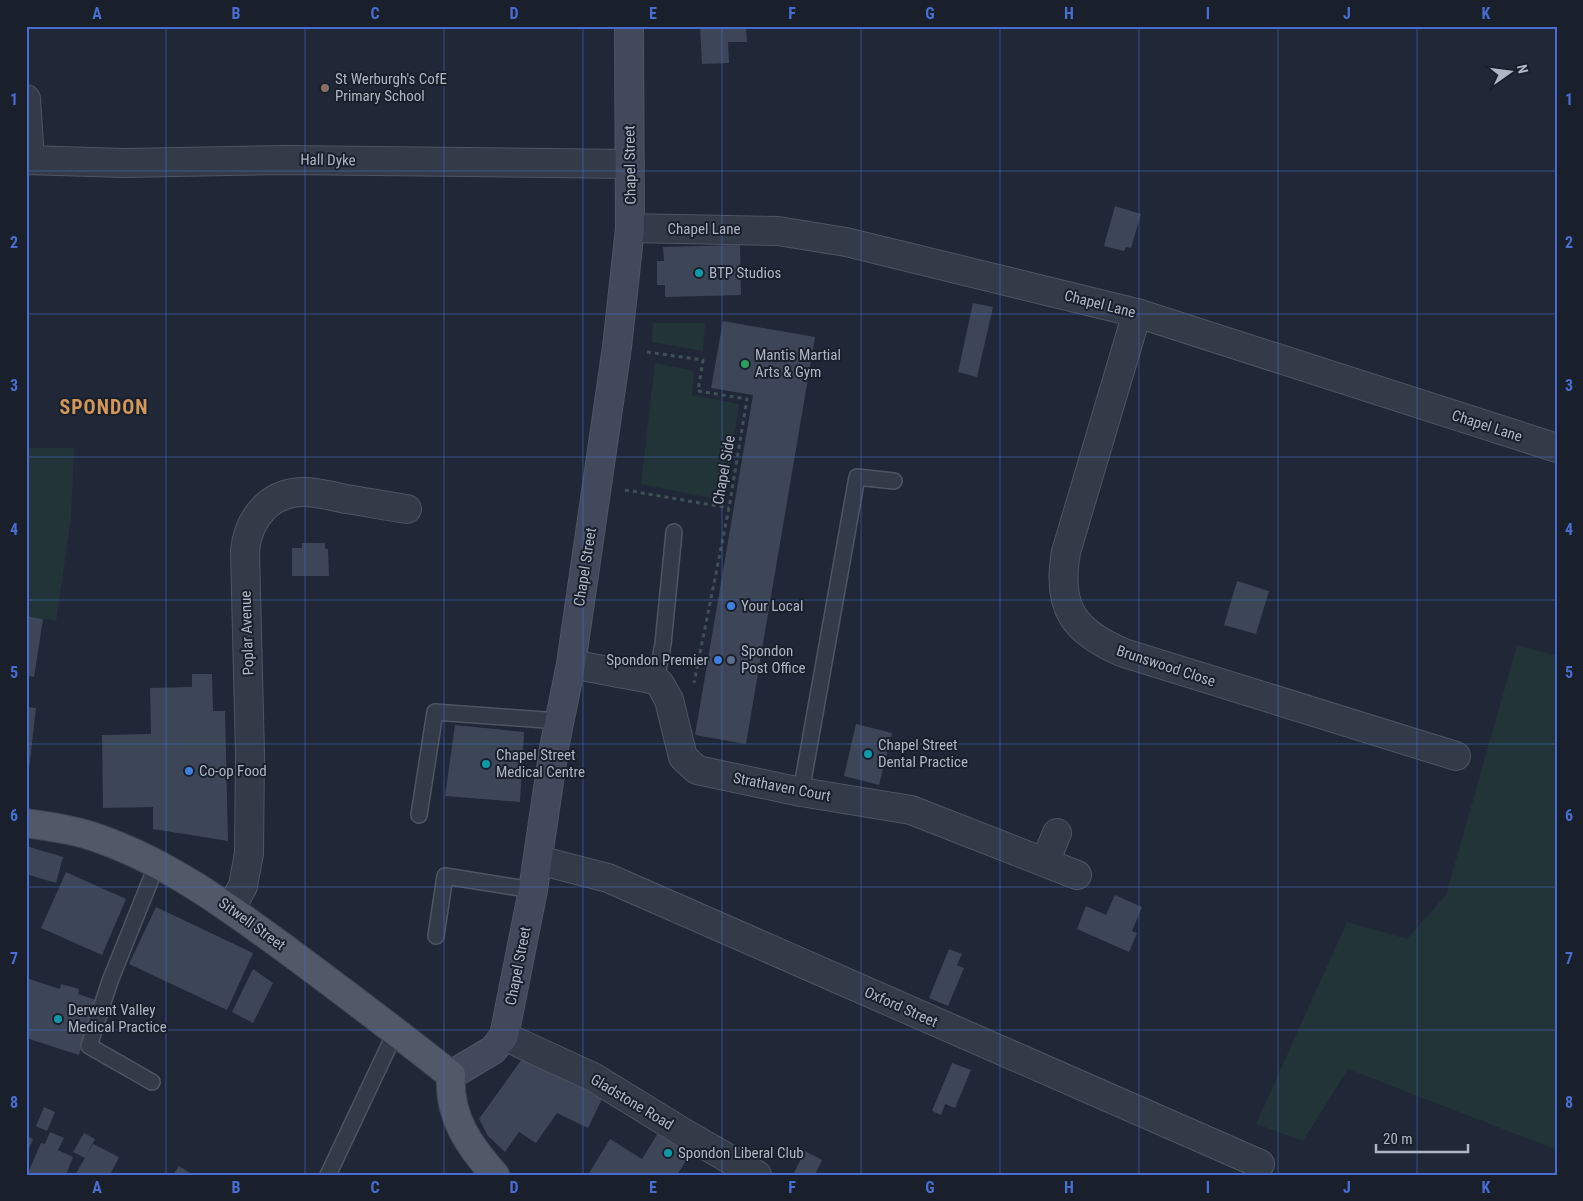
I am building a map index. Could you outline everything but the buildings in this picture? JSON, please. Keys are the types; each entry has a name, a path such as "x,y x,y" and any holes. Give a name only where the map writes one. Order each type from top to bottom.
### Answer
{"main road":[{"name":"Sitwell Street","path":"26,823 87,834 157,864 195,884 231,908 396,1031 451,1075"},
{"path":"451,1075 450,1094 453,1111 475,1152 495,1175"}],"street":[{"name":"Chapel Street","path":"504,1036 533,890 559,721 571,664 617,347 630,228 629,26"},
{"path":"26,99 28,160"},
{"name":"Hall Dyke","path":"28,160 124,163 287,160 630,164"},
{"name":"Chapel Lane","path":"630,228 744,229 802,234 846,242 1137,313 1557,448"},
{"name":"Brunswood Close","path":"1137,313 1066,552 1062,574 1063,592 1076,621 1090,636 1124,654 1456,756"},
{"name":"Poplar Avenue","path":"231,908 243,886 249,853 250,755 245,551 249,530 260,510 270,502 296,492 406,509"},
{"path":"571,664 656,680"},
{"name":"Strathaven Court","path":"656,680 666,692 683,757 697,770 801,792 911,810 1078,875"},
{"path":"1045,862 1057,833"},
{"name":"Oxford Street","path":"538,860 608,878 1260,1164"},
{"path":"451,1075 493,1050 504,1036"},
{"name":"Gladstone Road","path":"504,1036 593,1077 757,1175"}],"lane":[{"path":"801,792 857,477 894,481"},
{"path":"656,680 662,644 674,532"},
{"path":"419,815 435,712 559,721"},
{"path":"152,1082 89,1046 110,980 157,864"},
{"path":"436,936 445,876 533,890"},
{"path":"328,1175 396,1031"}],"path":[{"name":"Chapel Side","path":"617,347 703,360 698,391 747,398 729,508 693,691"},
{"path":"598,485 729,508"}],"shaded area":[{"path":"653,323 705,323 703,351 652,342"},
{"path":"655,363 694,371 692,395 739,404 725,501 641,484"},
{"path":"26,448 74,448 71,517 56,621 26,616"},
{"path":"1517,645 1557,656 1557,1150 1348,1069 1303,1141 1256,1124 1347,922 1407,939 1446,895"}],"place":[{"name":"St Werburgh's CofE Primary School","path":"325,88"},
{"name":"BTP Studios","path":"699,273"},
{"name":"Mantis Martial Arts & Gym","path":"745,364"},
{"name":"Your Local","path":"731,606"},
{"name":"Spondon Premier","path":"718,660"},
{"name":"Spondon Post Office","path":"731,660"},
{"name":"Chapel Street Dental Practice","path":"868,754"},
{"name":"Chapel Street Medical Centre","path":"486,764"},
{"name":"Co-op Food","path":"189,771"},
{"name":"Derwent Valley Medical Practice","path":"58,1019"},
{"name":"Spondon Liberal Club","path":"668,1153"}],"district":[{"name":"SPONDON","path":"104,407"}]}
